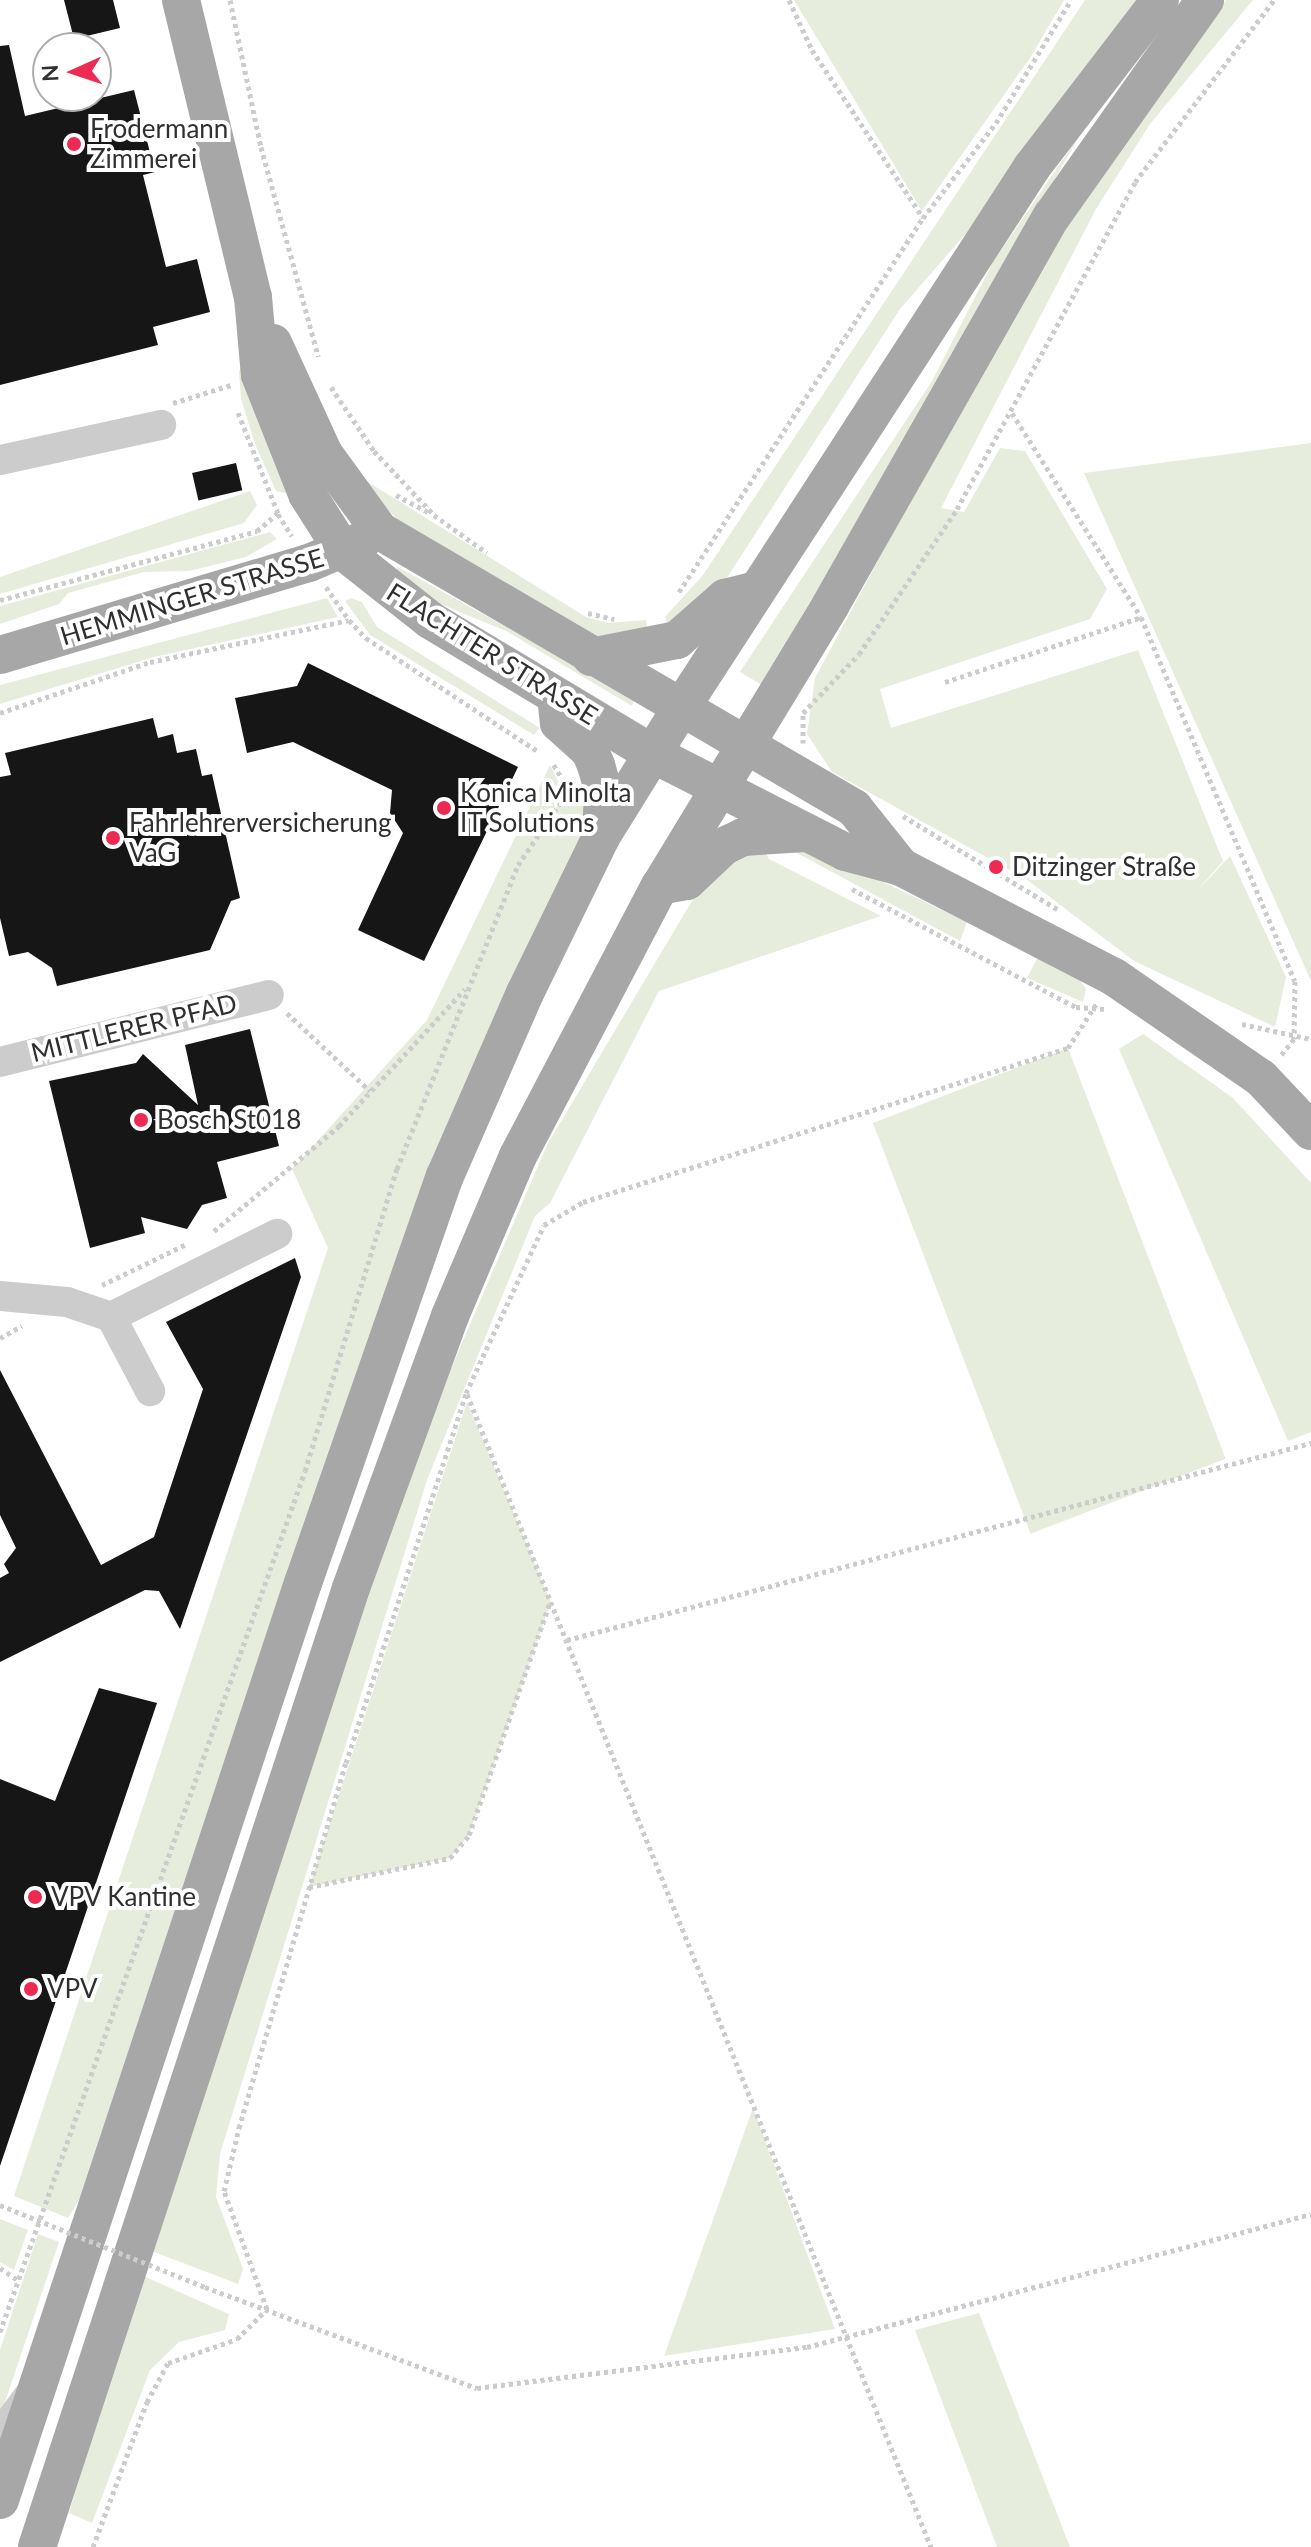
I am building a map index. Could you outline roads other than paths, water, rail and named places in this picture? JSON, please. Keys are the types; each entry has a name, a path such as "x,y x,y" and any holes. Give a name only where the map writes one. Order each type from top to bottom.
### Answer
{"main road":[{"name":"FLACHTER STRASSE","path":"181,0 253,297 260,375 277,427 307,494 343,551 430,620 653,754 845,852 901,867"},
{"path":"0,2500 44,2377 303,1583 445,1176 601,837 681,708 1032,167 1160,0"},
{"path":"37,2547 228,1951 450,1316 540,1109 660,886 1052,216 1205,0"},
{"name":"FLACHTER STRASSE","path":"253,297 324,454 380,531 591,657 746,742 854,808 901,867"},
{"name":"HEMMINGER STRASSE","path":"0,655 343,551 380,531"},
{"path":"591,657 677,640 725,598 757,590"},
{"path":"556,697 559,723 590,751 596,765 603,790 601,837"},
{"path":"660,886 687,881 724,846 743,837 808,833"},
{"path":"901,867 1261,1078 1311,1131"}],"street":[{"path":"0,460 161,425"},
{"name":"MITTLERER PFAD","path":"0,1062 269,995"},
{"path":"111,1317 277,1234"},
{"path":"0,1296 67,1302 111,1317 150,1391"},
{"path":"0,2434 44,2377"}],"place":[{"name":"Frodermann Zimmerei","path":"74,144"},
{"name":"Konica Minolta IT Solutions","path":"444,808"},
{"name":"Fahrlehrerversicherung VaG","path":"113,838"},
{"name":"Ditzinger Straße","path":"996,867"},
{"name":"Bosch St018","path":"141,1120"},
{"name":"VPV Kantine","path":"35,1897"},
{"name":"VPV","path":"31,1989"}]}
